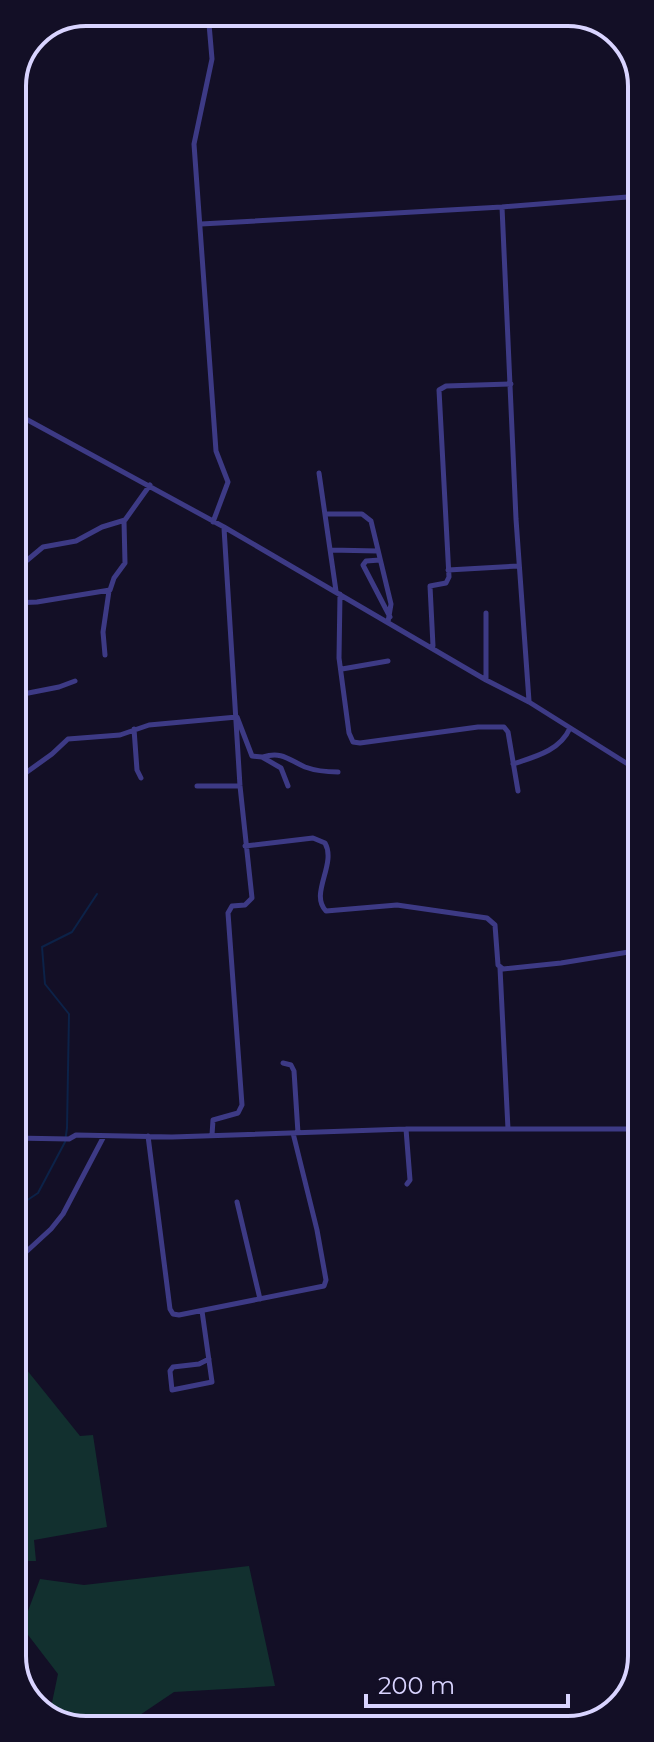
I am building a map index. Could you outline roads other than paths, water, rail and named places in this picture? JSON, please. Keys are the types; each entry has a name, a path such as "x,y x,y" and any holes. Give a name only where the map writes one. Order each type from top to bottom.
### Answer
{"street":[{"path":"209,26 212,59 194,137 216,451 228,482 213,522"},
{"path":"201,224 628,197"},
{"path":"502,207 519,566 529,702"},
{"path":"433,647 430,586 446,583 448,570 439,390 446,386 511,384"},
{"path":"26,419 389,619 628,764"},
{"path":"319,473 338,593 339,658 349,733 353,742 501,726 508,732 518,791"},
{"path":"26,561 43,547 76,541 102,527 124,521 150,485"},
{"path":"325,514 366,515 371,521 391,604 389,619"},
{"path":"105,655 103,628 109,591 125,563 124,521"},
{"path":"212,1135 213,1120 238,1113 242,1105 228,913 232,906 245,905 252,898 240,786 224,527"},
{"path":"330,550 378,551"},
{"path":"380,560 366,561 363,565 389,619"},
{"path":"448,570 519,566"},
{"path":"26,602 109,591"},
{"path":"486,613 486,680"},
{"path":"342,669 388,661"},
{"path":"26,693 75,681"},
{"path":"26,773 68,739 120,735 149,725 237,717"},
{"path":"237,717 252,756 284,755 311,769 338,772"},
{"path":"513,764 549,751 570,728"},
{"path":"134,729 137,770 141,778"},
{"path":"262,757 281,768 288,786"},
{"path":"197,786 240,786"},
{"path":"245,846 313,838 325,843 329,858 320,899 326,911 397,905 487,918 495,925 508,1129"},
{"path":"500,967 532,967 628,952"},
{"path":"148,1136 173,1314 321,1288 326,1283 295,1133 294,1071 283,1063"},
{"path":"406,1129 410,1180 407,1184"},
{"path":"26,1138 406,1129 628,1129"},
{"path":"26,1252 63,1214 104,1136"},
{"path":"237,1202 260,1299"},
{"path":"202,1311 209,1359 212,1382 172,1390 170,1371 173,1367 199,1364 209,1359"}],"waterway":[{"path":"26,1201 38,1193 65,1142 67,1128 69,1014 45,984 42,947 72,932 97,894"}]}
